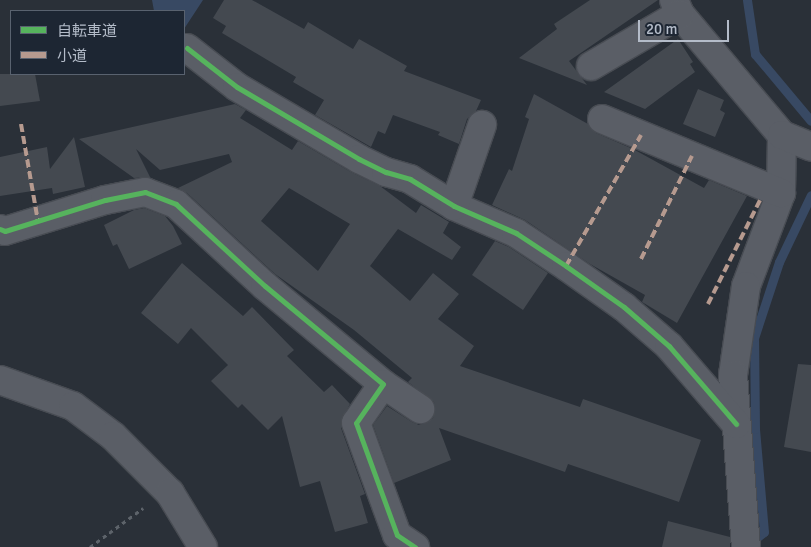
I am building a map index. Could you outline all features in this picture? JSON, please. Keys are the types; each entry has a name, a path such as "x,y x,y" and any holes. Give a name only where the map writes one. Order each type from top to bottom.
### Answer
{"street":[{"path":"591,66 677,7 782,135 811,147"},
{"path":"187,48 236,88 359,160 386,172 410,179 454,206 516,233 624,306 669,346 736,424"},
{"path":"602,119 781,193"},
{"path":"454,206 482,125"},
{"path":"746,547 733,375 746,286 781,193 782,135"},
{"path":"0,229 5,231 106,200 144,192 176,204 265,286 383,384 420,409"},
{"path":"0,380 73,406 112,436 167,489 203,547"},
{"path":"383,384 356,423 397,534 415,547"}],"path":[{"path":"90,547 167,489"}],"water":[{"path":"152,0 203,0 185,27 185,10 154,10"}],"building":[{"path":"224,0 252,0 304,29 308,22 353,49 359,39 407,66 404,71 481,100 476,111 467,119 459,144 438,135 440,132 393,115 385,134 378,131 371,147 315,115 324,100 293,82 296,77 222,33 226,26 213,18"},
{"path":"590,0 658,0 569,61 587,85 519,58 557,29 554,24"},
{"path":"678,39 693,62 690,64 695,72 645,109 604,92"},
{"path":"0,74 35,75 40,101 0,106"},
{"path":"698,89 724,100 720,110 725,113 715,137 683,124"},
{"path":"534,94 588,124 596,133 633,149 704,188 709,180 747,196 677,323 642,302 645,295 590,264 525,220 492,205 509,169 512,171 529,119 525,117"},
{"path":"235,104 246,110 240,118 292,150 298,141 351,172 380,186 416,213 421,205 449,222 443,233 461,247 452,260 398,229 370,266 410,301 433,273 459,294 438,319 474,346 460,366 580,407 583,399 701,440 679,502 568,464 565,472 439,428 451,460 394,483 373,425 387,406 412,422 419,425 426,423 433,418 435,411 434,402 408,382 412,378 354,330 275,274 187,193 178,188 232,162 229,154 160,170 136,149 150,177 134,178 79,139","holes":["289,188 350,224 318,271 261,221"]},
{"path":"74,137 85,187 53,194 52,188 0,196 0,157 47,147 50,169"},
{"path":"144,208 165,216 173,226 182,244 129,269 117,244 113,246 104,225 134,210"},
{"path":"495,241 509,247 548,273 523,310 472,275"},
{"path":"182,263 243,316 252,307 294,350 287,356 324,392 332,385 350,404 341,421 341,428 365,494 360,496 368,523 335,532 320,481 300,487 282,416 268,430 242,404 238,408 211,381 228,365 191,328 178,344 141,313"},
{"path":"798,364 811,365 811,452 784,447"},
{"path":"668,521 730,537 730,547 662,547"}],"waterway":[{"path":"747,0 755,54 811,121"},
{"path":"751,542 764,532 755,429 754,338 779,262 811,195"}],"marked path":[{"path":"21,124 38,221"},
{"path":"566,266 641,135"},
{"path":"641,259 692,156"},
{"path":"708,304 761,198"}],"cycle path":[{"path":"187,48 237,87 359,159 386,172 410,179 454,206 516,233 566,266 624,307 669,346 736,424"},
{"path":"0,229 5,231 105,200 145,192 176,204 265,286 383,384 356,423 397,535 415,547"}]}
